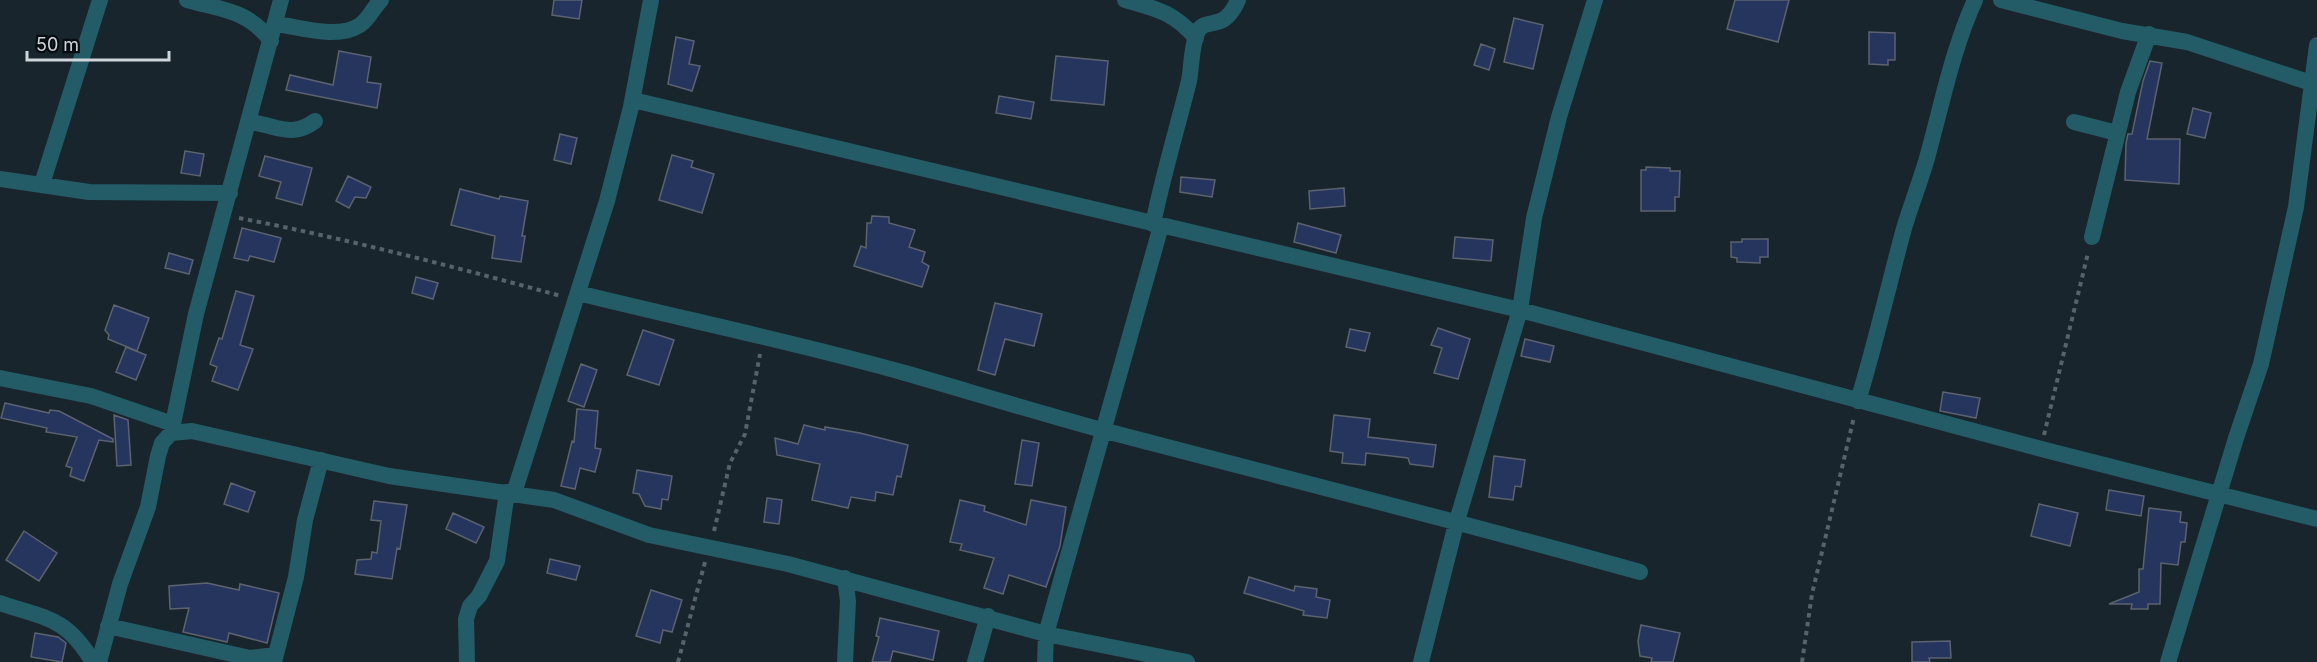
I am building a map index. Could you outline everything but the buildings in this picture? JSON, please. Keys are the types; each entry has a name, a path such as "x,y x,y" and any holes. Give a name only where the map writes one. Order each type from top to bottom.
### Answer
{"street":[{"path":"42,184 100,0"},
{"path":"187,0 213,4 247,17 259,25 271,41"},
{"path":"99,662 120,584 148,507 162,443 172,428 196,314 281,0"},
{"path":"276,24 326,31 350,30 365,21 381,0"},
{"path":"467,662 466,619 470,606 479,596 497,561 511,493 608,201 633,100 651,0"},
{"path":"1125,0 1164,11 1181,22 1196,38"},
{"path":"1045,662 1046,634 1157,225 1169,151 1189,81 1196,38 1199,29 1205,25 1225,21 1232,14 1238,0"},
{"path":"1421,662 1456,524 1520,310 1534,218 1560,117 1595,0"},
{"path":"1858,400 1884,314 1903,230 1927,160 1960,33 1975,0"},
{"path":"2001,0 2048,14 2122,31 2187,42 2315,84"},
{"path":"2092,237 2117,133 2149,34"},
{"path":"2168,662 2219,492 2261,364 2296,207 2315,84 2317,45"},
{"path":"633,100 1520,310 2317,519"},
{"path":"249,122 295,132 304,130 315,121"},
{"path":"2074,122 2117,133"},
{"path":"0,179 89,192 230,194"},
{"path":"577,297 903,373 1103,430 1370,498 1456,524 1503,533 1640,572"},
{"path":"0,378 91,396 172,428 389,476 554,500 649,535 845,578 1046,634 1187,662"},
{"path":"108,626 250,658 274,659 296,577 305,520 321,460"},
{"path":"845,578 848,601 845,662"},
{"path":"0,603 63,625 79,639 93,662"},
{"path":"975,662 988,616"}],"path":[{"path":"224,215 340,238 444,266 479,272 577,297"},
{"path":"2040,448 2092,237"},
{"path":"678,662 730,463 745,434 764,339"},
{"path":"1802,662 1812,594 1858,400"}]}
